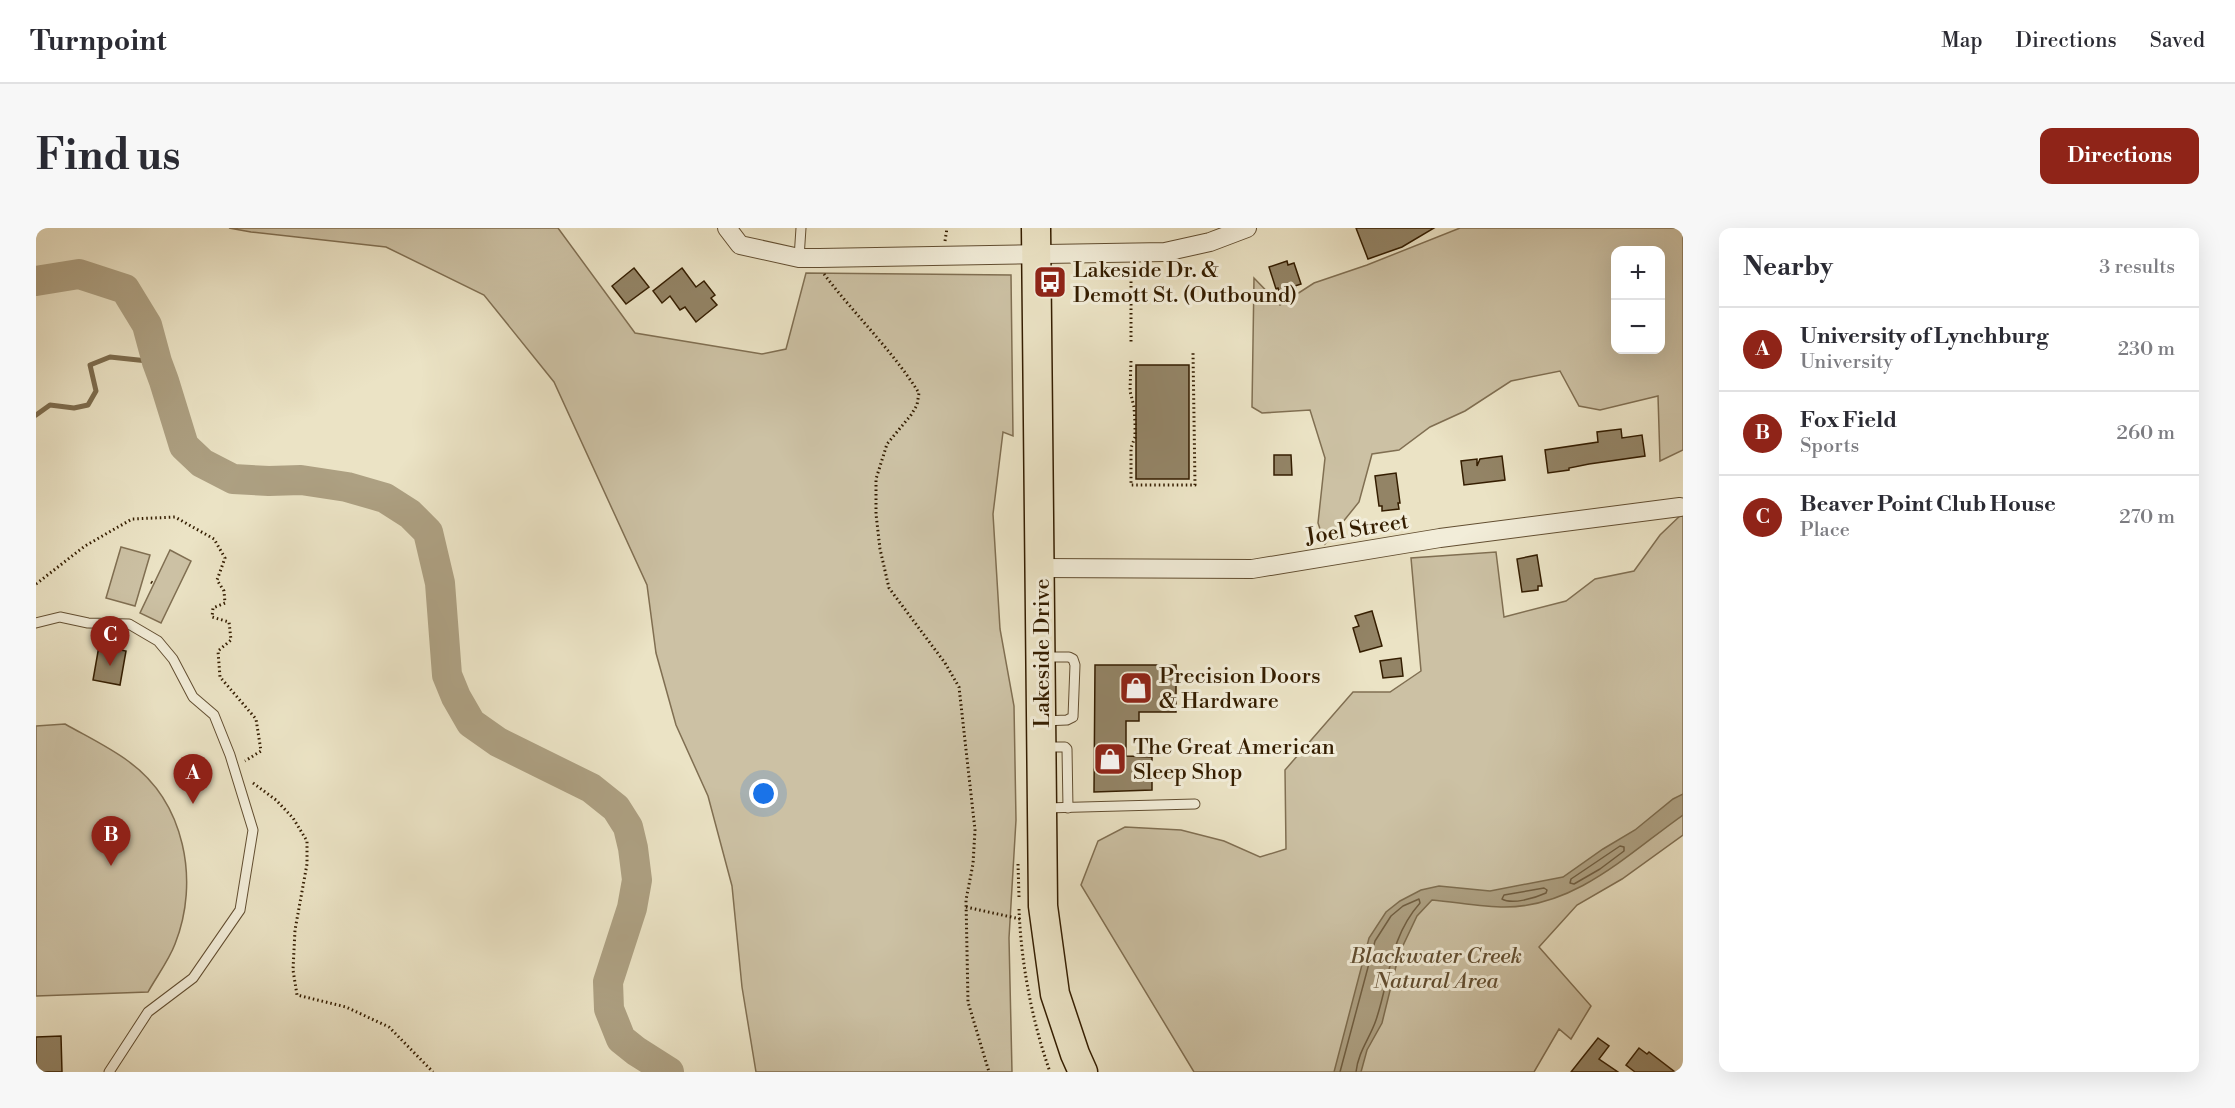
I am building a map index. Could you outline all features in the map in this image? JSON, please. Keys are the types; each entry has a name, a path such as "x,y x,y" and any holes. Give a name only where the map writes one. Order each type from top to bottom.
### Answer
{"main road":[{"name":"Lakeside Drive","path":"1036,242 1041,734 1055,808 1043,906 1055,994 1083,1072"}],"street":[{"path":"727,228 740,245 799,258 1036,242 1165,252 1210,242 1247,228"},
{"name":"Joel Street","path":"1040,568 1252,569 1440,538 1680,507"}],"lane":[{"path":"799,258 801,228"},
{"path":"36,623 60,617 88,622 129,624 158,641 173,659 193,697 214,715 230,755 253,830 240,910 193,978 148,1012 109,1072"},
{"path":"1055,808 1195,804"}],"path":[{"path":"944,244 947,228"},
{"path":"1131,263 1131,343"},
{"path":"821,270 919,393 917,405 887,444 876,479 876,514 880,549 889,588 945,663 959,687 975,830 973,864 966,907 968,1002 989,1072"},
{"path":"1131,361 1130,391 1136,423 1131,448 1131,485 1195,485 1193,352"},
{"path":"36,584 85,546 132,519 175,517 214,540 225,558 217,580 224,591 225,603 213,608 212,617 229,622 231,640 218,651 220,677 256,719 258,729 261,751 245,761 248,769"},
{"path":"251,777 254,786 276,800 293,818 307,842 307,864 295,930 293,970 297,995 346,1007 389,1027 433,1072"},
{"path":"966,907 1020,919"}],"green space":[{"path":"229,228 558,228 635,333 762,354 786,349 806,273 1011,275 1013,436 1003,432 993,514 1000,629 1014,706 1016,820 1009,938 1012,1072 756,1072 742,987 732,886 708,796 676,725 656,653 647,585 554,382 484,295 386,247"},
{"path":"1460,228 1683,228 1683,450 1660,461 1658,396 1600,410 1579,406 1560,371 1511,381 1465,411 1430,427 1399,450 1372,454 1359,502 1325,544 1318,523 1325,458 1310,410 1262,413 1252,407 1254,278 1280,305 1314,283 1367,265"},
{"name":"Blackwater Creek Natural Area","path":"1683,513 1683,835 1622,879 1577,905 1539,947 1591,1006 1571,1039 1559,1029 1534,1072 1194,1072 1081,885 1098,841 1125,827 1181,830 1224,841 1260,857 1286,849 1285,770 1353,692 1390,692 1421,671 1411,558 1496,552 1504,617 1566,601 1595,579 1634,571 1660,535"},
{"path":"121,547 150,555 135,606 106,598"},
{"path":"170,550 191,561 161,623 140,613"},
{"path":"65,724 128,761 147,778 163,798 175,820 186,869 186,895 175,944 148,992 36,996 36,726"}],"water":[{"path":"1683,794 1683,815 1622,861 1578,888 1555,898 1531,905 1505,907 1432,900 1417,916 1399,954 1382,1023 1367,1050 1361,1072 1334,1072 1369,938 1386,912 1400,901 1421,890 1439,886 1490,891 1563,877 1635,830 1673,799"}],"building":[{"path":"1356,228 1434,228 1402,247 1368,259"},
{"path":"1287,261 1288,265 1294,263 1301,284 1295,286 1296,289 1280,294 1278,288 1276,289 1269,267"},
{"path":"634,268 649,287 626,304 612,286"},
{"path":"682,268 696,287 704,281 715,295 711,298 717,305 696,322 685,307 680,310 670,296 662,303 653,291"},
{"path":"1136,365 1189,365 1189,479 1136,479"},
{"path":"1621,429 1622,438 1642,435 1645,456 1548,473 1545,450 1598,442 1597,432"},
{"path":"1274,455 1291,455 1292,475 1274,475"},
{"path":"1502,456 1505,480 1464,485 1461,461 1477,459 1477,466 1480,459"},
{"path":"1396,473 1399,509 1382,511 1382,506 1379,506 1375,476"},
{"path":"1537,555 1542,586 1538,586 1538,590 1522,592 1517,559"},
{"path":"1372,611 1382,646 1360,652 1353,628 1359,626 1355,616"},
{"path":"99,646 126,651 120,685 93,680"},
{"path":"1401,658 1403,676 1383,678 1380,661"},
{"path":"1095,665 1176,665 1176,712 1139,712 1139,721 1126,721 1126,756 1152,757 1152,790 1094,792"},
{"path":"61,1036 62,1072 36,1072 36,1037"},
{"path":"1598,1038 1609,1046 1599,1059 1618,1072 1571,1072"},
{"path":"1639,1048 1647,1054 1649,1052 1675,1072 1635,1072 1626,1065"}],"waterway":[{"path":"36,281 79,274 125,289 147,325 184,446 202,463 233,479 301,480 347,487 385,498 410,514 428,532 440,583 447,675 471,723 498,742 591,788 616,808 628,827 637,880 632,908 608,982 609,1009 621,1039 669,1072"},
{"path":"36,415 50,405 74,408 88,405 96,391 90,365 110,357 157,362"}],"place":[{"name":"Lakeside Dr. & Demott St. (Outbound)","path":"1050,282"},
{"name":"Beaver Point Club House","path":"110,666"},
{"name":"Precision Doors & Hardware","path":"1136,688"},
{"name":"The Great American Sleep Shop","path":"1110,759"},
{"name":"University of Lynchburg","path":"193,804"},
{"name":"Fox Field","path":"111,866"}]}
